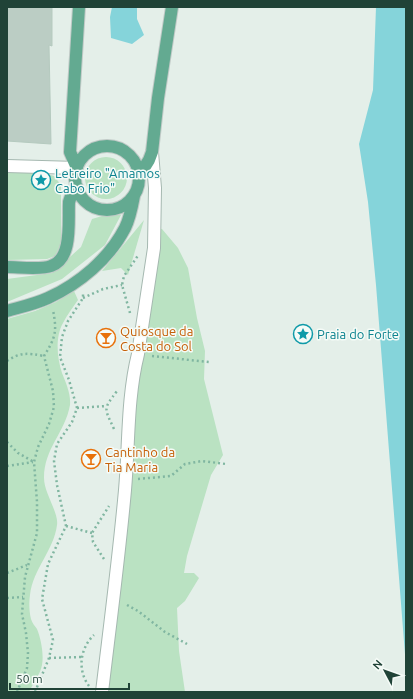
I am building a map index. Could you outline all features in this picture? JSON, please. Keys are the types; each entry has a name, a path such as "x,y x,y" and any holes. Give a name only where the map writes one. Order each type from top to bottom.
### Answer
{"main road":[{"path":"77,168 70,152 79,7"},
{"path":"139,176 152,152 158,98 172,7"},
{"path":"7,311 48,298 82,278 111,251 126,227 138,186 139,176 133,158 117,148 107,146 89,152 82,159 77,168 75,177 81,197 88,204 98,209 108,210 118,208 127,203 134,196"},
{"path":"7,267 44,267 58,262 64,255 67,246 69,202 77,187"}],"street":[{"path":"102,692 125,484 126,454 134,370 138,354 154,248 155,194 152,152"},
{"path":"7,166 77,168"}],"path":[{"path":"82,278 83,298"},
{"path":"36,692 49,658 53,640 42,599 48,564 66,526 57,485 54,461 56,444 72,422 77,408 69,380 60,357 62,337 68,321 83,298 103,289 122,285"},
{"path":"17,692 27,668 28,653 22,614 23,597 28,565 37,533 38,520 34,462 38,447 49,424 54,407 53,391 44,356 53,342 56,325 53,308 48,298"},
{"path":"7,362 16,355 30,353 44,356"},
{"path":"138,354 209,362"},
{"path":"77,408 106,406"},
{"path":"7,442 18,453 34,462"},
{"path":"115,577 93,542 92,533 125,484 171,476 185,464 202,460 226,464"},
{"path":"7,466 34,462"},
{"path":"66,526 92,533"},
{"path":"7,572 28,565"},
{"path":"7,598 23,597"},
{"path":"112,603 119,603 129,606 138,611 165,632 187,644"},
{"path":"93,692 84,680 81,657 90,639 111,619"},
{"path":"49,658 81,657"}],"green space":[{"path":"102,157 110,157 121,163 127,174 127,182 121,193 110,199 102,199 91,193 85,182 85,174 91,163"},
{"path":"7,172 44,173 54,176 61,185 61,244 55,256 47,259 7,260"},
{"path":"109,214 121,215 105,245 62,279 7,302 7,279 52,273 81,247 92,219"},
{"path":"144,220 128,275 121,268 102,271"},
{"path":"155,228 162,229 178,248 188,268 197,318 205,351 204,379 223,455 211,475 187,556 184,573 194,573 199,578 185,601 177,608 179,651 185,692 102,692"},
{"path":"74,291 78,300 60,329 58,341 59,361 69,393 70,405 64,424 47,458 44,478 46,490 56,515 57,525 52,543 35,577 30,598 31,619 37,629 42,647 42,665 29,692 7,692 7,319 35,311 56,302"}],"water":[{"path":"112,7 137,7 137,19 144,35 132,44 111,38 110,17"},
{"path":"376,7 406,7 406,667 376,285 368,202 359,144 373,90"}],"building":[{"path":"7,7 52,7 52,46 49,45 51,144 7,141"}],"place":[{"name":"Letreiro \"Amamos Cabo Frio\"","path":"41,180"},
{"name":"Praia do Forte","path":"303,334"},
{"name":"Quiosque da Costa do Sol","path":"106,338"},
{"name":"Cantinho da Tia Maria","path":"91,459"}]}
